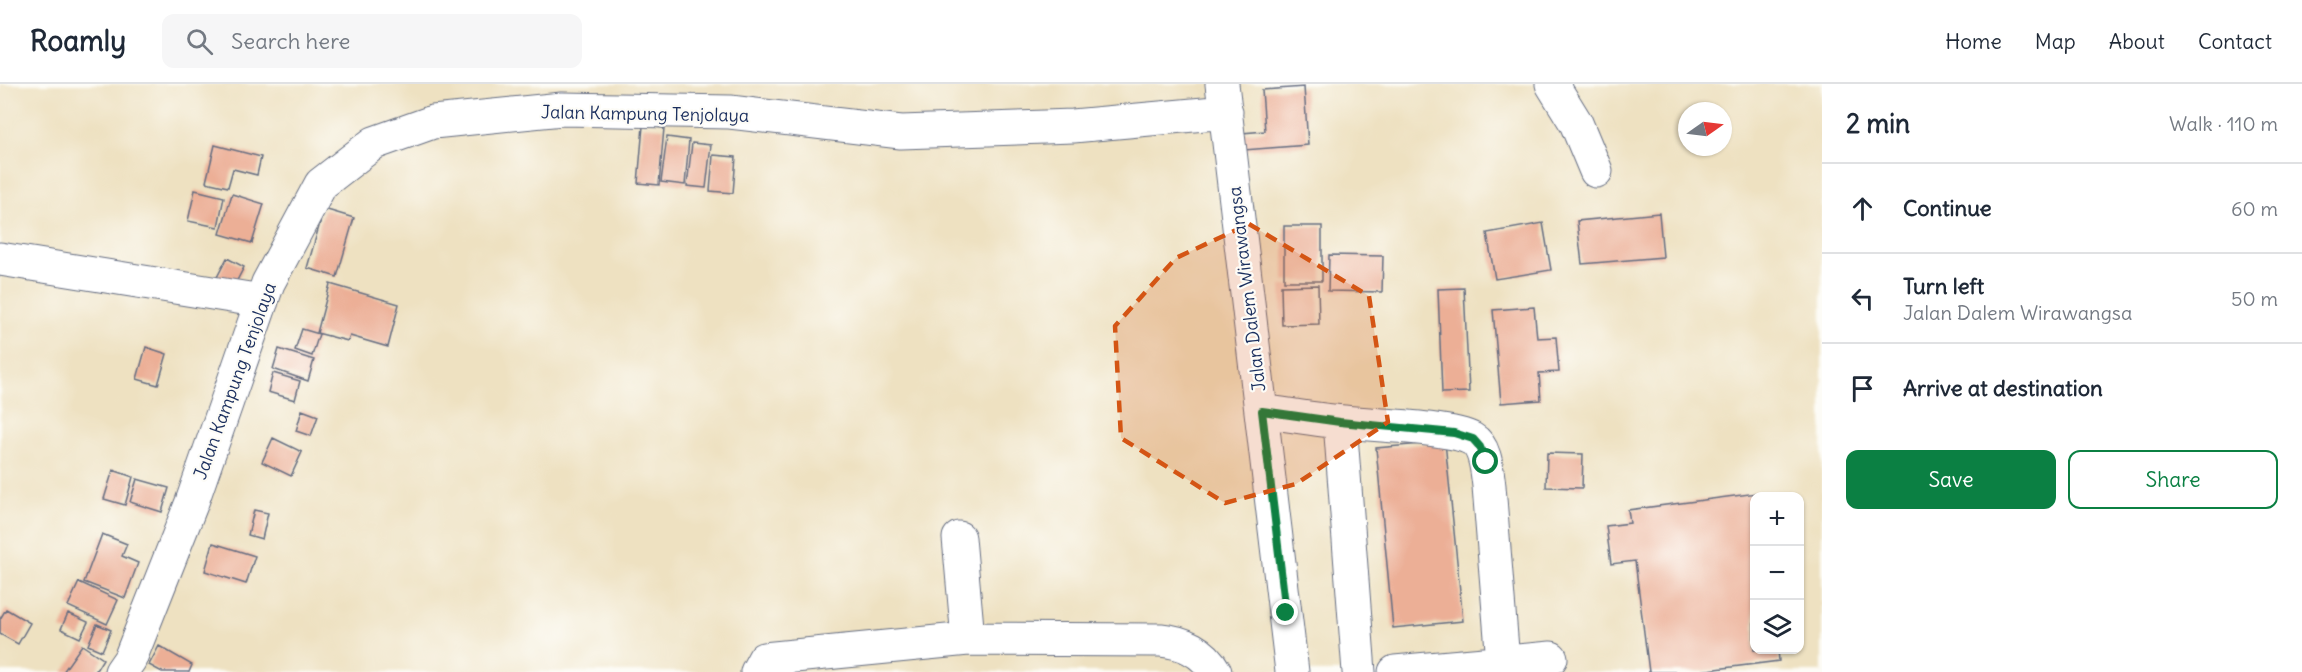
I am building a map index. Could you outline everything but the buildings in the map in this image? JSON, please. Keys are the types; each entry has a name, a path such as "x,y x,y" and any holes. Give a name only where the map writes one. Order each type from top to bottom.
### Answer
{"street":[{"path":"1552,84 1576,123 1596,171"},
{"name":"Jalan Kampung Tenjolaya","path":"121,672 130,659 192,502 268,283 321,184 374,143 433,122 561,109 730,112 900,132 1073,126 1224,98"},
{"name":"Jalan Dalem Wirawangsa","path":"1224,98 1292,672"},
{"path":"0,259 262,301"},
{"path":"1262,411 1340,422 1454,433 1473,439 1480,447 1489,486 1503,662"},
{"path":"1340,422 1359,672"},
{"path":"959,538 968,639"},
{"path":"757,672 764,659 968,639 1161,640 1185,643 1211,665 1215,672"},
{"path":"1395,672 1551,658"}],"highlighted area":[{"path":"1249,224 1369,296 1388,422 1296,484 1225,503 1121,438 1115,326 1176,258"}],"route":[{"path":"1286,613 1262,411 1340,422 1454,433 1473,439 1480,447 1486,462"}]}
